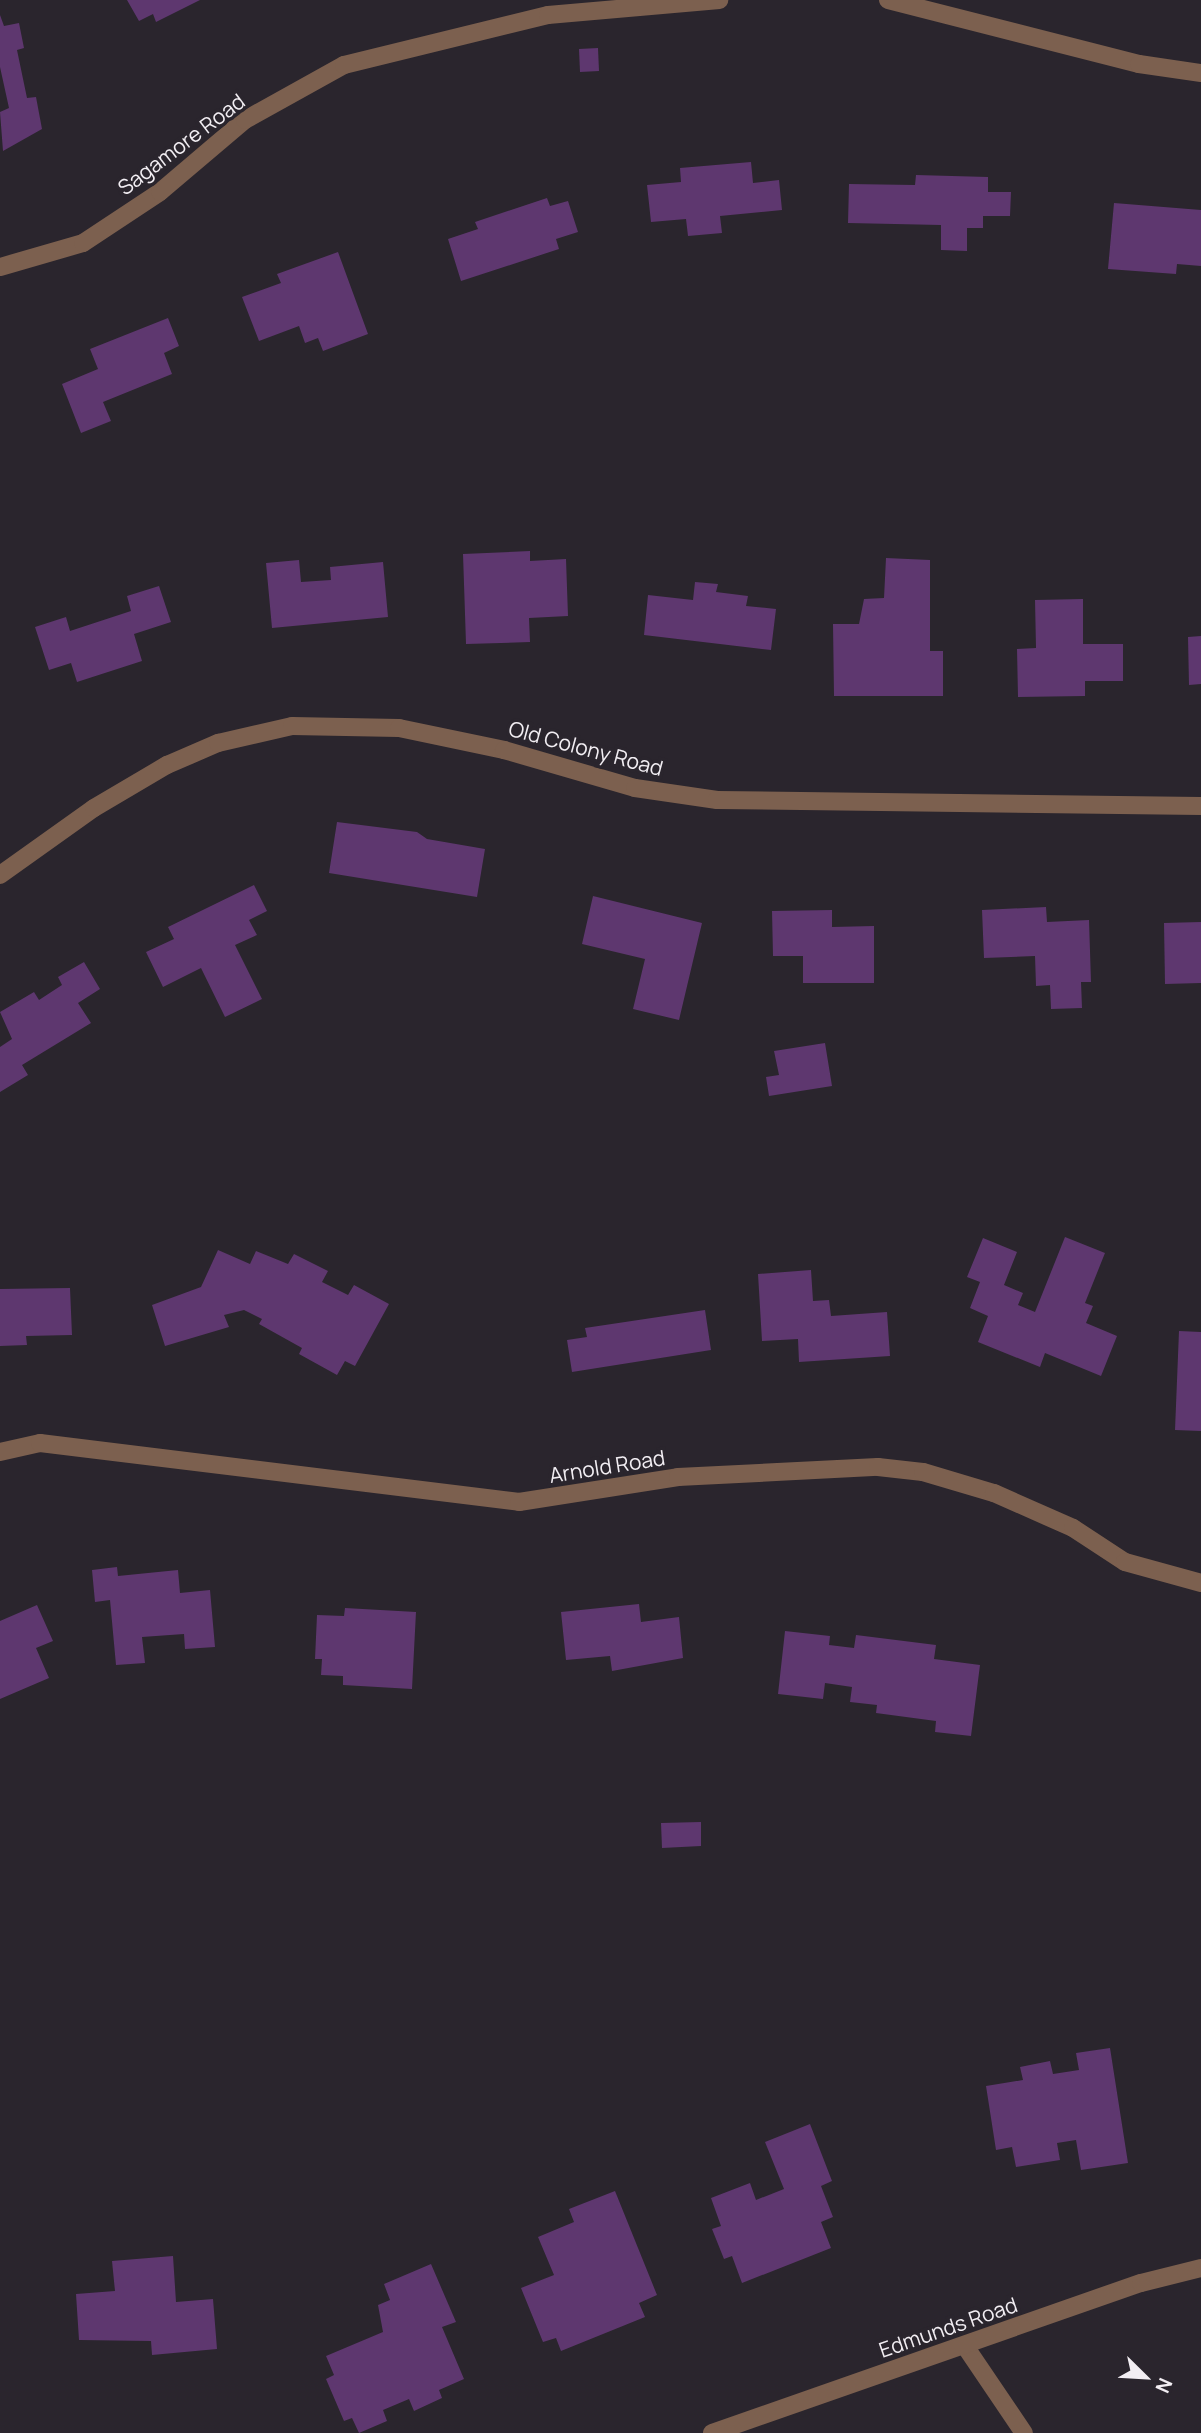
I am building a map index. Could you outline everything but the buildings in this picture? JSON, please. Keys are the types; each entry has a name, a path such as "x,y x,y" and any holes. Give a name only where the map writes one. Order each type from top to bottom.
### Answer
{"street":[{"name":"Sagamore Road","path":"0,267 83,243 160,192 246,120 344,65 548,15 719,0"},
{"path":"888,0 1139,64 1201,73"},
{"name":"Old Colony Road","path":"0,875 94,808 167,765 218,743 292,726 399,729 504,750 635,789 717,800 1201,806"},
{"name":"Arnold Road","path":"0,1452 40,1443 519,1502 678,1477 878,1466 923,1472 994,1493 1073,1528 1125,1562 1201,1583"},
{"name":"Edmunds Road","path":"712,2433 1141,2283 1201,2268"},
{"path":"965,2346 1024,2433"}]}
